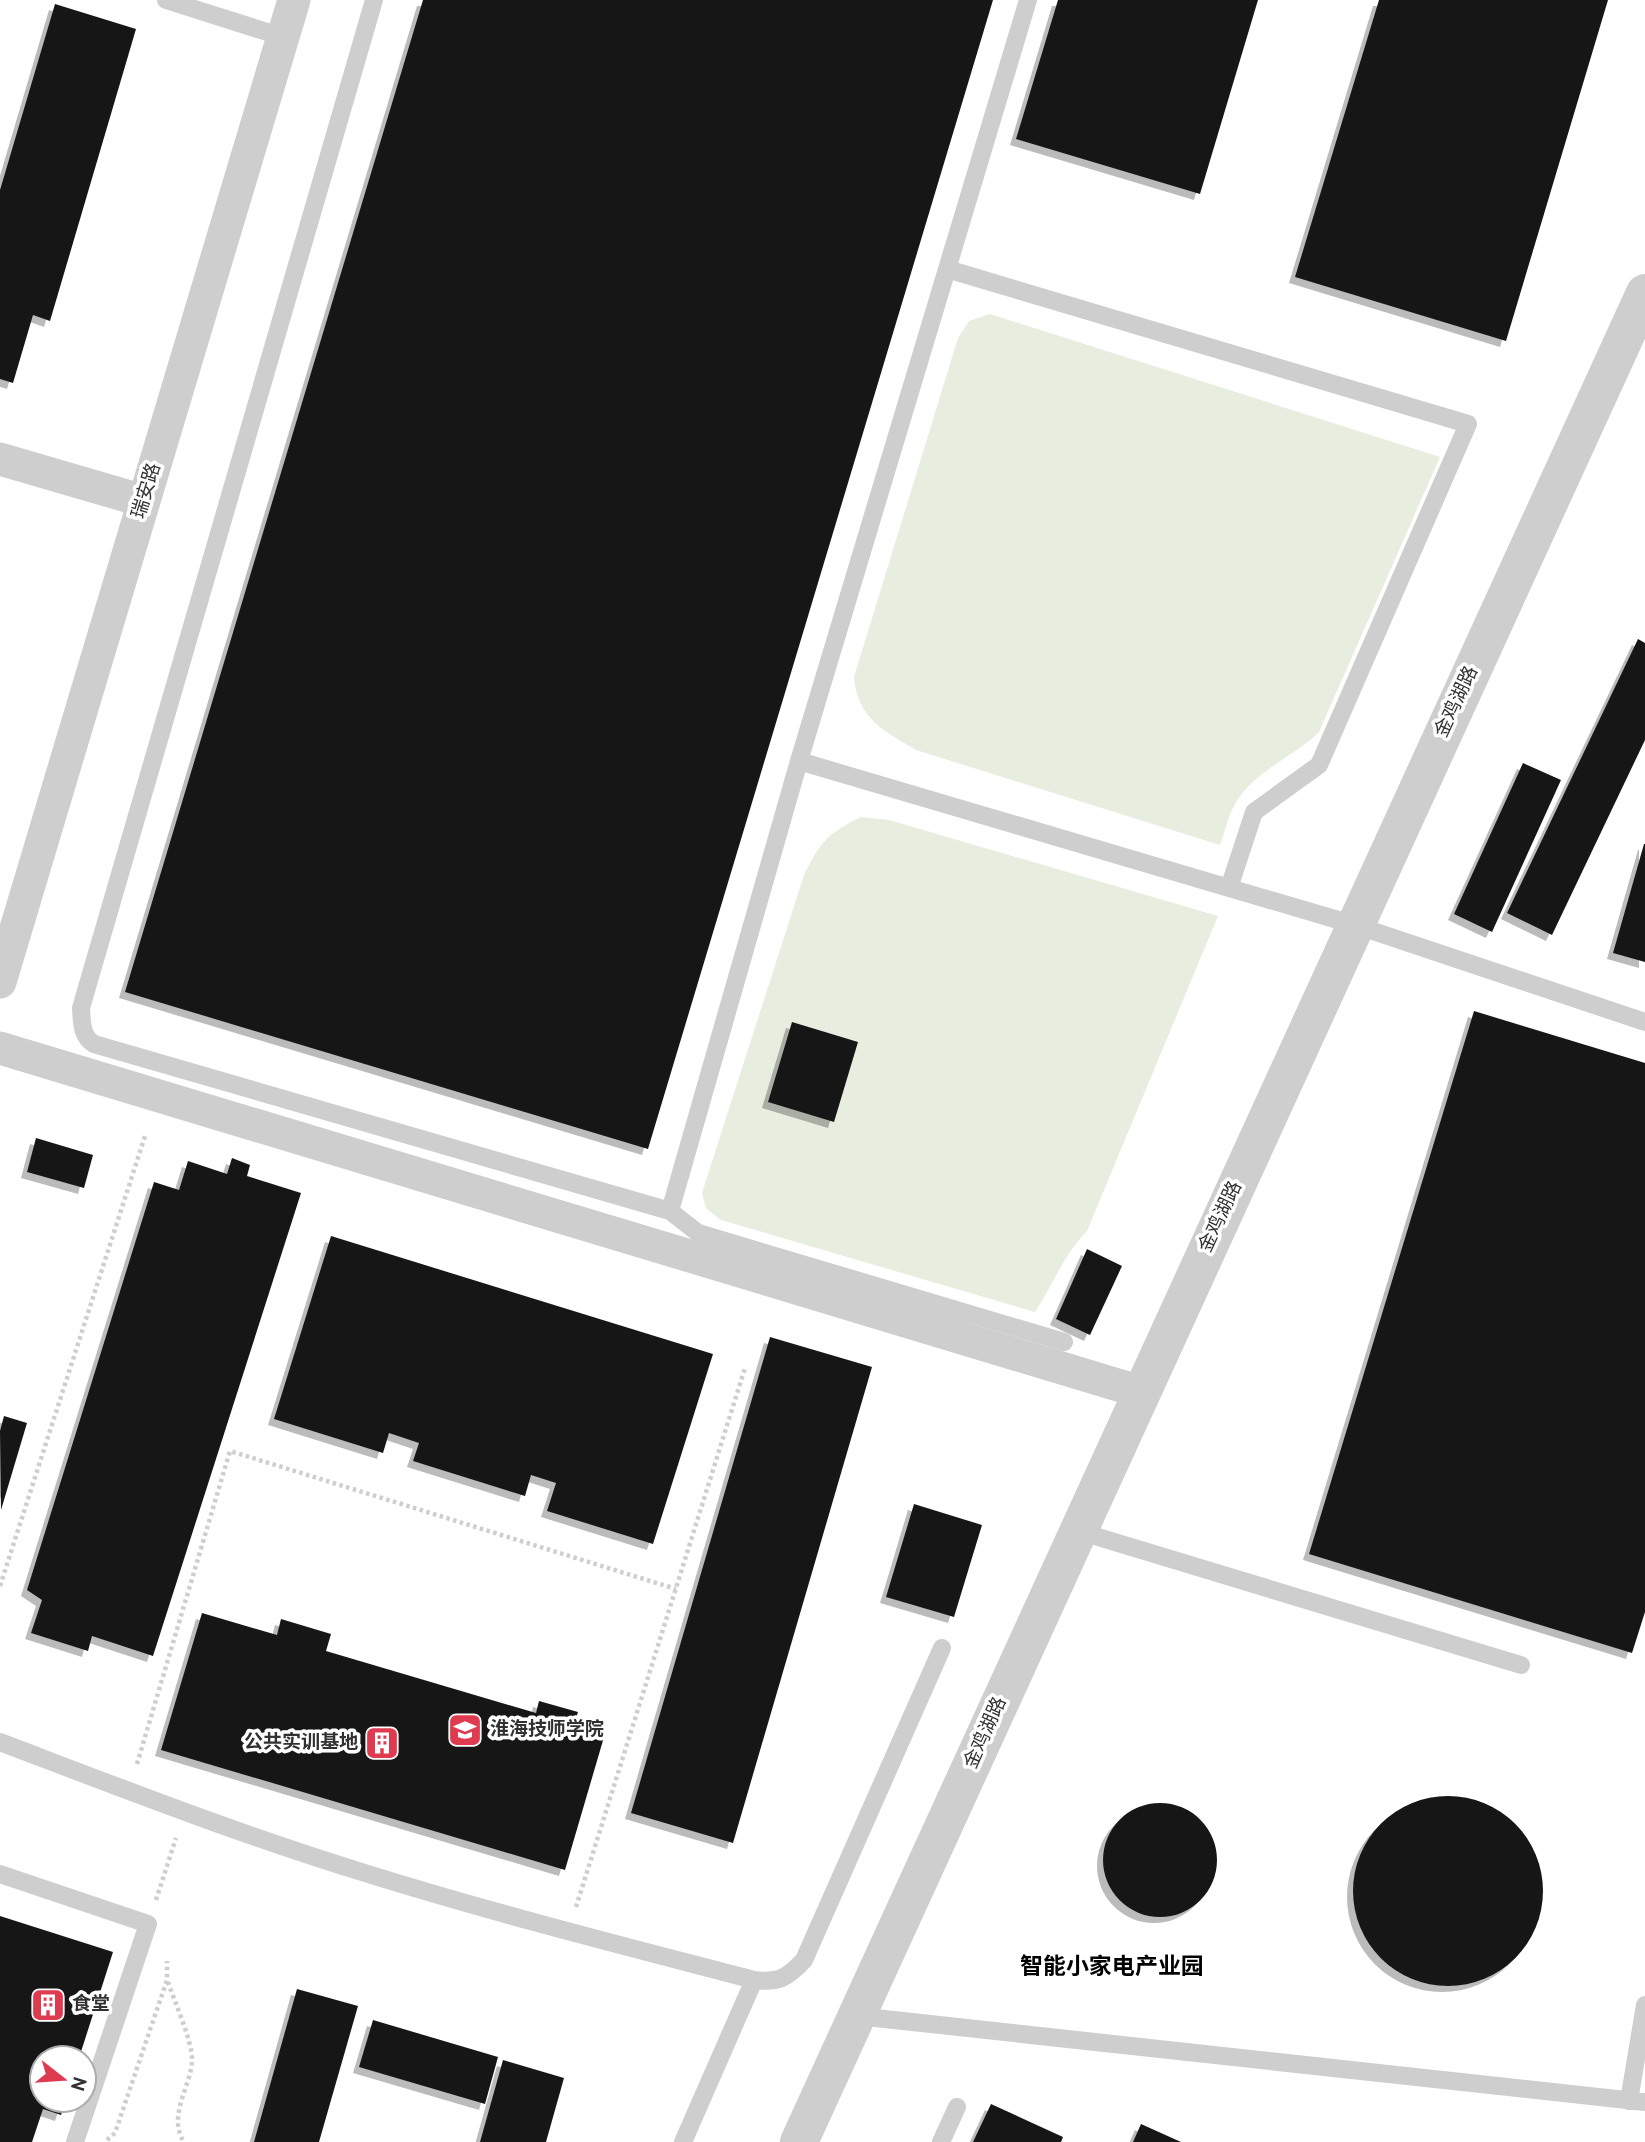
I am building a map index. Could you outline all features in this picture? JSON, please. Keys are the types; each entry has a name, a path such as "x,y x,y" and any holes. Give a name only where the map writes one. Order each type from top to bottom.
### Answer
{"street":[{"name":"瑞安路","path":"0,982 294,0"},
{"name":"金鸡湖路","path":"799,2142 1645,293"},
{"path":"0,459 144,501"},
{"path":"0,1048 1141,1392"}],"lane":[{"path":"166,0 283,37"},
{"path":"374,0 81,1008 83,1030 88,1040 94,1044 670,1211 698,1233 1064,1342"},
{"path":"670,1211 799,761 1028,0"},
{"path":"947,269 1468,424 1319,765 1254,812 1229,888"},
{"path":"799,761 1355,925 1645,1022"},
{"path":"1078,1531 1521,1665"},
{"path":"0,1742 184,1813 364,1873 568,1931 770,1982 789,1976 804,1961 942,1648"},
{"path":"0,1874 148,1924 75,2142"},
{"path":"683,2142 754,1980"},
{"path":"857,2016 1637,2101 1645,2005"},
{"path":"941,2142 957,2107"}],"path":[{"path":"0,1586 145,1136"},
{"path":"568,1931 745,1368"},
{"path":"129,1791 230,1451 676,1589"},
{"path":"148,1924 184,1813"},
{"path":"167,1980 183,2021 192,2061 180,2103 180,2136 184,2142"}],"shaded area":[{"path":"990,314 1440,457 1319,732 1263,773 1243,792 1233,809 1220,845 916,750 874,722 861,703 854,677 958,338 969,321"},
{"path":"861,817 889,820 1218,916 1087,1231 1065,1260 1035,1312 721,1220 706,1208 702,1193 804,875 826,840 840,828"}],"building":[{"path":"423,0 993,0 648,1149 125,992"},
{"path":"1058,0 1258,0 1200,194 1016,139"},
{"path":"1379,0 1608,0 1506,341 1295,277"},
{"path":"55,4 136,29 50,321 33,315 13,383 0,379 0,190"},
{"path":"1638,639 1645,643 1645,740 1552,935 1507,913"},
{"path":"1523,763 1561,780 1492,932 1454,914"},
{"path":"1645,844 1645,962 1613,953"},
{"path":"1474,1011 1645,1063 1645,1612 1632,1653 1309,1554"},
{"path":"792,1022 858,1042 834,1122 768,1102"},
{"path":"36,1138 93,1155 84,1188 27,1172"},
{"path":"232,1158 250,1165 247,1176 301,1193 153,1656 92,1636 88,1651 31,1633 42,1600 27,1590 154,1182 179,1190 188,1161 227,1174"},
{"path":"331,1236 713,1354 653,1544 547,1511 556,1483 531,1475 525,1496 413,1461 419,1443 389,1433 383,1453 274,1419"},
{"path":"1087,1249 1122,1266 1090,1335 1056,1319"},
{"path":"770,1337 872,1367 733,1843 631,1813"},
{"path":"4,1416 27,1423 1,1510 0,1431"},
{"path":"914,1504 982,1525 954,1617 886,1597"},
{"name":"公共实训基地","path":"202,1613 277,1635 281,1619 331,1634 326,1651 536,1713 539,1701 578,1712 573,1728 604,1737 565,1870 161,1750"},
{"path":"1448,1796 1484,1803 1515,1824 1536,1855 1543,1891 1536,1927 1515,1958 1484,1979 1448,1986 1412,1979 1381,1958 1360,1927 1353,1891 1360,1855 1381,1824 1412,1803"},
{"path":"1160,1803 1182,1807 1200,1820 1213,1838 1217,1860 1213,1882 1200,1900 1182,1913 1160,1917 1138,1913 1120,1900 1107,1882 1103,1860 1107,1838 1120,1820 1138,1807"},
{"name":"食堂","path":"0,1916 113,1952 83,2044 28,2044 28,2114 41,2114 32,2142 0,2142"},
{"path":"297,1989 358,2006 319,2142 254,2142"},
{"path":"373,2020 498,2057 485,2104 359,2067"},
{"path":"503,2060 564,2078 546,2142 480,2142"},
{"path":"991,2104 1063,2137 1061,2142 973,2142"},
{"path":"1141,2124 1181,2142 1133,2142"}],"place":[{"name":"淮海技师学院","path":"465,1730"},
{"name":"公共实训基地","path":"382,1743"},
{"name":"食堂","path":"48,2005"}],"district":[{"name":"智能小家电产业园","path":"1112,1968"}]}
